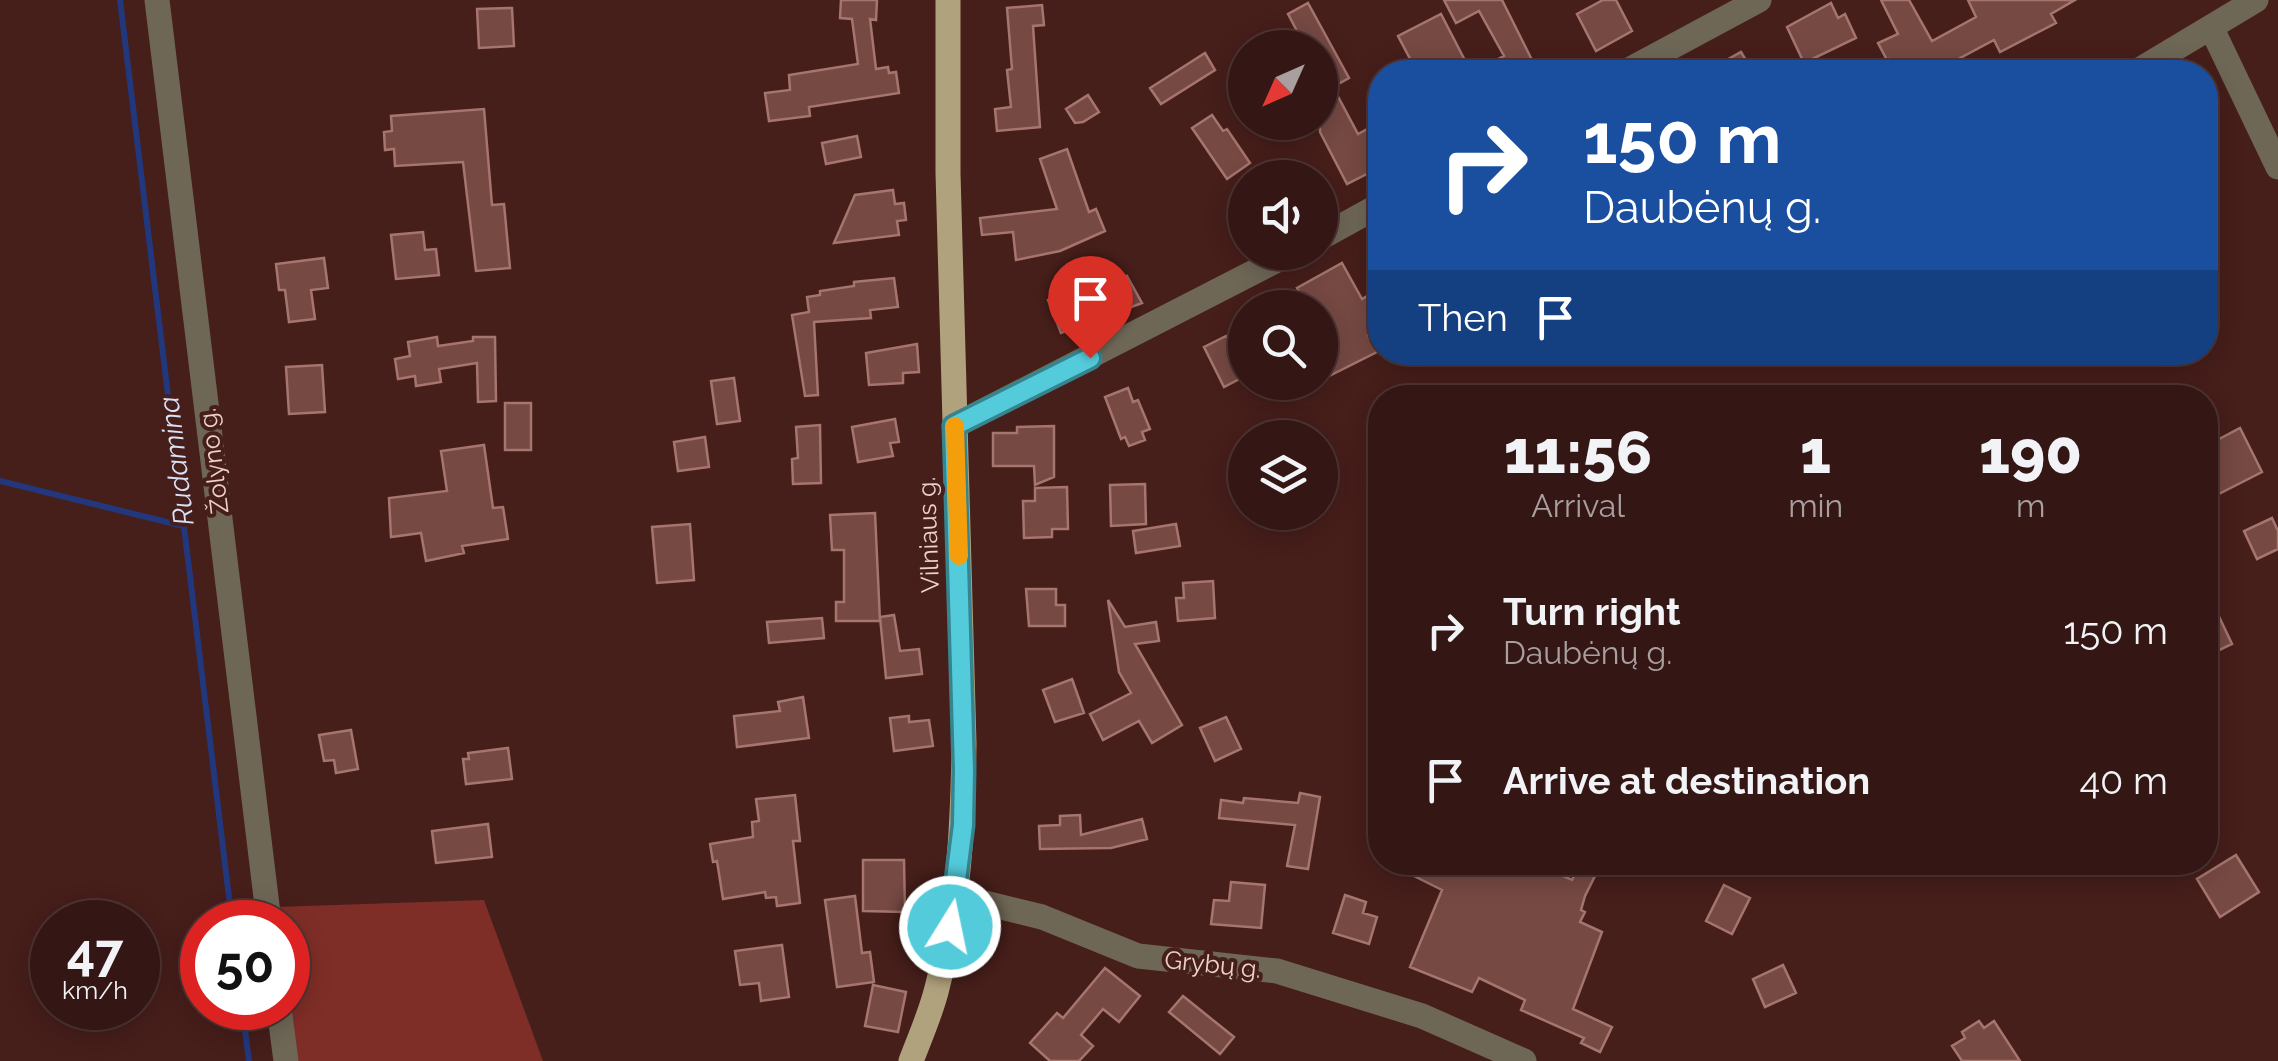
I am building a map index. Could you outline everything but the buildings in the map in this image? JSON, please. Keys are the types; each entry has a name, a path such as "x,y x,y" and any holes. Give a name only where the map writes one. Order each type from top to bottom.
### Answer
{"main road":[{"name":"Vilniaus g.","path":"912,1061 937,989 956,896 963,825 948,0"}],"street":[{"name":"Žolyno g.","path":"157,0 266,900"},
{"path":"1647,60 1759,0"},
{"path":"2156,60 2256,0"},
{"path":"2211,27 2278,167"},
{"path":"1338,228 1368,212"},
{"path":"954,426 1258,270"},
{"name":"Grybų g.","path":"956,896 1042,917 1138,956 1276,971 1422,1016 1524,1061"},
{"path":"282,1030 286,1061"}],"shaded area":[{"path":"484,900 543,1061 293,1061 290,1030 310,1030 310,906"}],"waterway":[{"name":"Rudamina","path":"120,0 229,900"},
{"path":"0,481 183,526"},
{"name":"Rudamina","path":"245,1030 249,1061"}],"slow traffic":[{"path":"955,426 959,556"}],"route":[{"path":"950,927 963,825 964,770 954,426 1090,358"}]}
